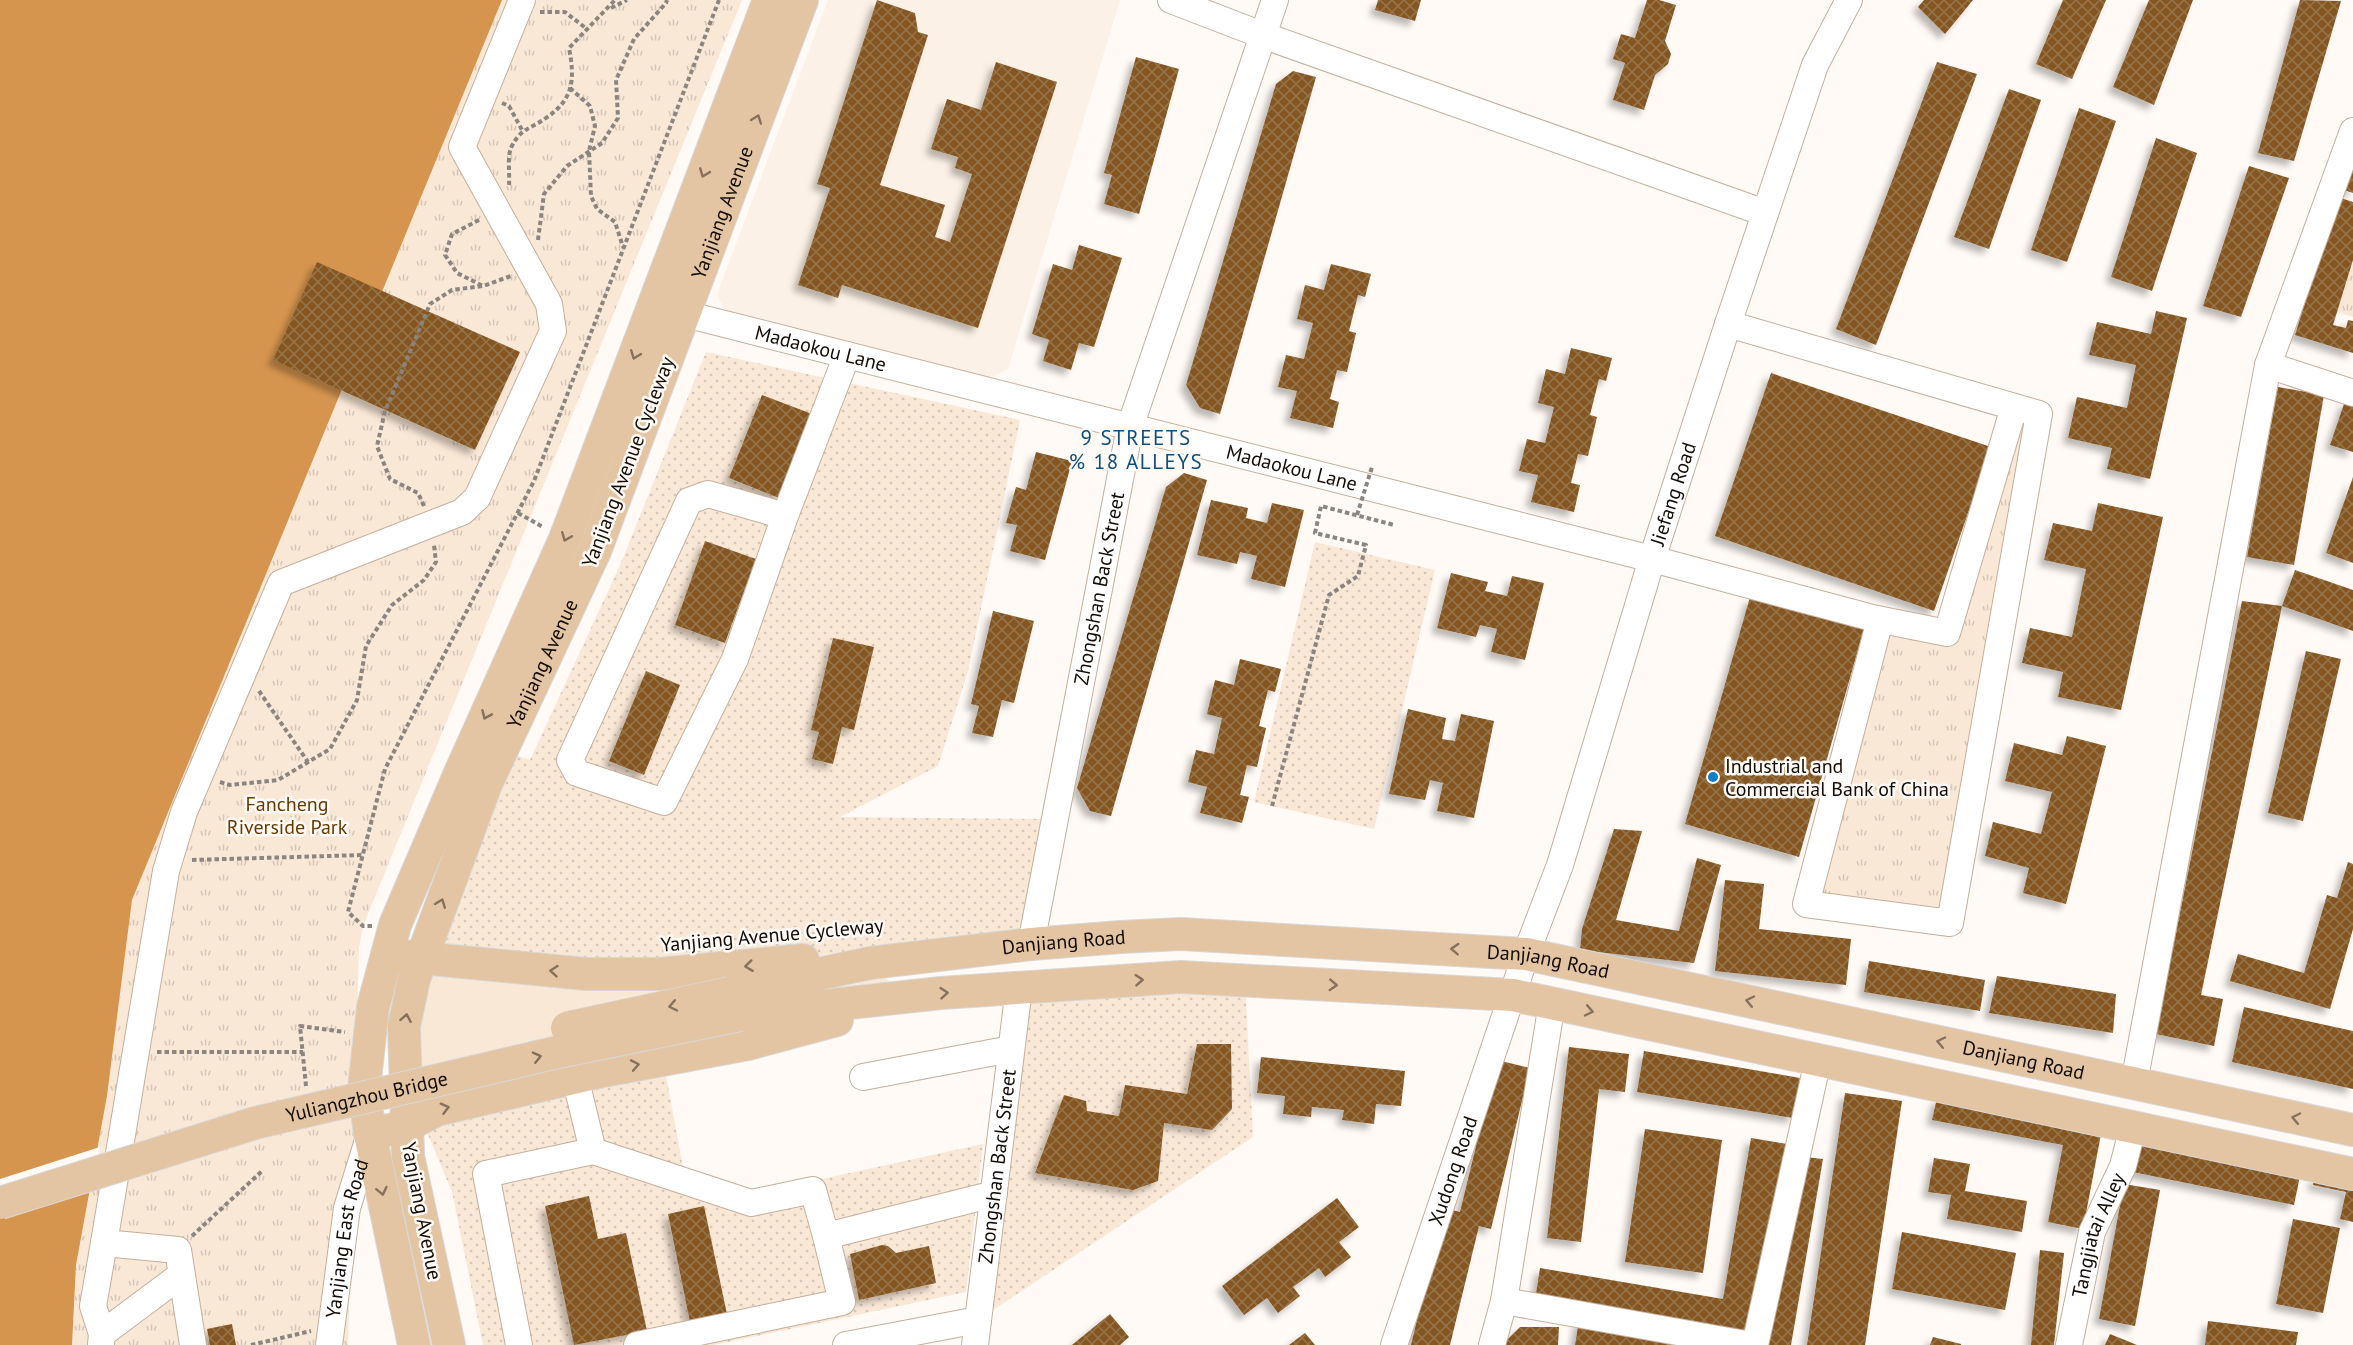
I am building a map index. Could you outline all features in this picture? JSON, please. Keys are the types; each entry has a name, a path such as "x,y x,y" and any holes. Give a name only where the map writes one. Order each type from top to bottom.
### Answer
{"main road":[{"name":"Yanjiang Avenue","path":"414,1345 370,1134 364,1089 373,1007 391,940 460,773 565,540 769,0"},
{"name":"Yanjiang Avenue","path":"449,1345 408,1156 404,1026 421,958 486,784 595,551 801,0"},
{"name":"Danjiang Road","path":"735,1004 870,963 1031,944 1181,934 1526,954 2353,1130"},
{"path":"391,940 421,958 586,974 659,974 800,959 870,963"},
{"name":"Danjiang Road","path":"735,1004 905,998 1181,977 1513,994 2353,1174"},
{"path":"370,1134 406,1126 437,1110 575,1077 759,1041 816,1027 905,998"},
{"name":"Yuliangzhou Bridge","path":"0,1189 256,1109 554,1031 735,1004"},
{"name":"Yuliangzhou Bridge","path":"0,1203 255,1123 558,1052 735,1004"}],"street":[{"path":"1171,0 1262,35 1765,213"},
{"name":"Zhongshan Back Street","path":"1031,944 1130,427 1275,0"},
{"name":"Jiefang Road","path":"1513,994 1560,866 1652,560 1815,65 1849,0"},
{"path":"180,1275 101,1339 93,1306 166,871 184,812 281,583 462,512 477,498 553,331 549,304 462,147 519,9"},
{"path":"2134,1083 2268,365 2353,131"},
{"name":"Madaokou Lane","path":"685,315 1877,619 1947,633 2014,407"},
{"path":"1728,324 2039,414 1950,922 1806,904 1881,620 1877,619"},
{"path":"785,516 708,494 689,501 570,759 577,773 664,802 735,659 785,516 847,356"},
{"path":"2268,365 2353,393"},
{"name":"Zhongshan Back Street","path":"975,1345 1019,988"},
{"name":"Xudong Road","path":"1394,1345 1513,994"},
{"path":"1492,1345 1504,1301 1552,1003"},
{"path":"863,1077 1011,1049"},
{"path":"1504,1301 1753,1345 1818,1060"},
{"path":"575,1077 593,1151"},
{"name":"Tangjiatai Alley","path":"2069,1345 2092,1232 2123,1166 2133,1127"},
{"name":"Yanjiang East Road","path":"330,1336 347,1208 370,1134"},
{"path":"519,1345 486,1174 593,1151 751,1203 813,1190 842,1302 638,1345"},
{"path":"826,1236 994,1194"},
{"path":"104,1242 178,1250 180,1275 193,1345"},
{"path":"846,1345 978,1320"}],"path":[{"path":"483,286 457,273 445,255 452,234 498,211 508,196 510,149 522,130 546,118 567,98 574,74 569,48 615,0"},
{"path":"608,9 627,0"},
{"path":"531,271 540,230 544,194 567,166 602,143 618,118 616,80 634,39 667,0"},
{"path":"391,940 363,926 348,912 385,769 534,481 718,0"},
{"path":"519,9 565,12 587,29"},
{"path":"570,88 590,106 595,126 590,151 591,196 597,210 615,222 623,248"},
{"path":"479,105 497,101 509,106 522,130"},
{"path":"1357,515 1372,467"},
{"path":"1272,806 1329,595 1358,576 1366,545 1315,533 1321,506 1394,525"},
{"path":"244,670 308,762"},
{"path":"188,860 363,855"},
{"path":"307,1096 300,1026 370,1036"},
{"path":"137,1052 303,1052"},
{"path":"178,1250 262,1171"},
{"path":"250,1345 330,1336"}],"shaded area":[{"path":"0,0 502,0 132,900 107,1096 76,1265 72,1345 0,1345"},
{"path":"828,0 1120,0 1008,369 985,381 725,312 717,294"}],"green space":[{"name":"Fancheng Riverside Park","path":"502,0 742,0 363,926 359,947 348,1345 72,1345 76,1265 107,1096 132,900"},
{"path":"2353,263 2353,317 2337,312"},
{"path":"706,352 1020,420 968,671 938,766 840,817 1055,819 1031,944 870,963 421,958 501,750 530,760 621,563"},
{"path":"2014,407 2039,414 1950,923 1806,904 1880,620 1947,633"},
{"path":"1315,542 1435,570 1374,829 1254,802"},
{"path":"421,958 870,963 905,997 437,1110 404,1026"},
{"path":"1245,980 1253,1137 978,1320 1019,988"},
{"path":"663,1059 684,1173 748,1195 983,1144 966,1292 714,1345 483,1345 452,1192 421,1118"}],"pier":[{"path":"100,1147 94,1184 0,1214 0,1179"}],"building":[{"path":"877,0 915,13 918,32 928,35 880,185 945,205 935,237 950,242 972,174 955,168 958,157 931,149 947,99 981,110 996,62 1057,82 978,328 842,285 838,298 798,285 830,188 817,184"},
{"path":"1378,0 1421,0 1415,21 1375,10"},
{"path":"1647,0 1659,0 1676,5 1665,41 1671,54 1668,64 1655,75 1644,110 1613,100 1625,63 1613,59 1621,34 1635,38"},
{"path":"1924,0 1973,0 1945,34 1918,7"},
{"path":"2063,0 2106,0 2072,79 2036,64"},
{"path":"2149,0 2193,0 2154,105 2113,87"},
{"path":"2300,0 2341,1 2294,161 2258,153"},
{"path":"1136,57 1179,69 1139,214 1104,204 1112,175 1104,173"},
{"path":"1937,62 1977,74 1876,345 1836,329"},
{"path":"1293,71 1316,77 1220,414 1200,408 1186,385 1276,84"},
{"path":"2009,89 2041,100 1989,249 1954,237"},
{"path":"2079,108 2116,121 2067,262 2031,250"},
{"path":"2156,138 2197,153 2152,291 2111,277"},
{"path":"2353,155 2353,193 2341,189"},
{"path":"2249,166 2289,178 2241,317 2203,306"},
{"path":"2338,197 2353,202 2353,260 2333,325 2346,328 2348,320 2353,321 2353,353 2295,335"},
{"path":"1079,245 1122,258 1094,347 1079,343 1071,370 1043,361 1049,340 1032,334 1053,264 1072,270"},
{"path":"317,262 520,352 475,450 273,360"},
{"path":"1331,264 1371,274 1365,297 1358,295 1349,331 1356,333 1347,372 1337,370 1330,399 1339,402 1333,428 1290,418 1297,391 1278,387 1286,355 1304,359 1313,323 1297,319 1305,285 1324,290"},
{"path":"2156,311 2187,318 2150,479 2107,469 2112,448 2068,438 2077,397 2127,408 2136,365 2089,355 2097,322 2151,334"},
{"path":"1571,348 1612,358 1606,381 1599,379 1590,415 1597,417 1588,456 1578,454 1571,483 1580,485 1574,512 1531,502 1538,475 1519,471 1527,439 1545,443 1554,407 1538,403 1546,369 1565,374"},
{"path":"1771,373 1991,447 1934,611 1715,536"},
{"path":"2278,387 2324,395 2294,565 2247,557"},
{"path":"762,395 812,414 779,498 729,478"},
{"path":"2345,401 2353,403 2353,452 2330,445"},
{"path":"1036,452 1072,461 1045,560 1010,551 1017,525 1006,523 1016,487 1026,490"},
{"path":"1184,473 1207,480 1111,816 1090,811 1077,788 1166,487"},
{"path":"2353,477 2353,563 2326,553"},
{"path":"1211,500 1248,508 1246,518 1267,523 1272,503 1304,510 1285,587 1251,579 1257,556 1240,552 1237,564 1197,555"},
{"path":"2098,503 2163,517 2121,710 2058,697 2063,672 2022,663 2030,628 2072,637 2086,569 2044,560 2053,523 2092,531"},
{"path":"705,541 756,559 725,643 675,625"},
{"path":"2295,570 2353,590 2353,631 2282,606"},
{"path":"1451,573 1488,582 1485,591 1507,596 1512,576 1544,583 1525,660 1491,652 1497,629 1480,625 1476,637 1437,628"},
{"path":"1750,597 1864,629 1799,857 1685,824"},
{"path":"2242,601 2282,606 2201,995 2223,999 2214,1046 2156,1034"},
{"path":"993,611 1034,621 1014,703 1002,700 993,737 972,733 979,706 971,704"},
{"path":"833,638 874,647 854,730 842,727 833,764 812,759 819,732 811,730"},
{"path":"2306,651 2341,659 2303,821 2268,813"},
{"path":"1240,659 1281,669 1275,692 1268,690 1259,726 1266,728 1257,767 1247,765 1240,795 1249,797 1242,823 1200,813 1207,787 1188,782 1196,750 1214,754 1222,718 1207,714 1215,680 1234,685"},
{"path":"646,671 680,685 644,775 609,761"},
{"path":"1408,709 1446,718 1442,739 1455,741 1461,714 1494,721 1474,818 1437,811 1443,783 1430,780 1425,800 1389,794"},
{"path":"2067,736 2106,746 2066,904 2023,893 2029,868 1985,856 1993,822 2041,834 2052,792 2005,781 2014,743 2062,755"},
{"path":"1614,829 1642,831 1616,920 1679,931 1697,858 1721,865 1694,963 1580,950 1582,929"},
{"path":"2348,862 2353,864 2353,929 2330,1009 2230,981 2238,954 2304,973 2327,895 2337,898"},
{"path":"1725,880 1764,884 1759,929 1851,939 1846,985 1715,971"},
{"path":"1869,961 1985,980 1980,1011 1864,992"},
{"path":"1997,976 2116,994 2113,1033 1989,1013"},
{"path":"2244,1007 2353,1031 2353,1089 2232,1062"},
{"path":"1197,1044 1231,1044 1232,1109 1212,1130 1164,1123 1158,1181 1133,1190 1035,1173 1064,1095 1086,1101 1087,1111 1119,1116 1125,1085 1187,1094"},
{"path":"1569,1047 1629,1054 1625,1092 1599,1089 1581,1242 1547,1238"},
{"path":"1644,1051 1800,1078 1793,1118 1637,1092"},
{"path":"1261,1057 1405,1071 1401,1106 1376,1104 1374,1124 1342,1120 1344,1110 1312,1107 1311,1117 1283,1114 1285,1096 1257,1093"},
{"path":"1497,1060 1530,1068 1491,1229 1479,1226 1450,1345 1411,1345 1444,1208 1460,1212"},
{"path":"1845,1093 1902,1101 1865,1345 1807,1345"},
{"path":"1937,1098 2102,1129 2083,1229 2048,1222 2063,1145 1932,1120"},
{"path":"1645,1129 1722,1140 1703,1273 1625,1262"},
{"path":"2138,1137 2301,1171 2294,1205 2133,1172"},
{"path":"1751,1138 1787,1144 1754,1336 1535,1300 1540,1268 1723,1299"},
{"path":"1805,1157 1823,1159 1791,1345 1766,1345"},
{"path":"1934,1158 1970,1164 1965,1191 2027,1201 2022,1232 1947,1219 1951,1195 1928,1192"},
{"path":"2314,1177 2353,1185 2353,1222 2340,1219 2346,1192 2313,1185"},
{"path":"2124,1184 2160,1190 2135,1326 2099,1319"},
{"path":"589,1196 598,1239 626,1233 647,1331 574,1345 545,1206"},
{"path":"1337,1198 1359,1227 1339,1242 1351,1257 1325,1277 1319,1268 1293,1287 1300,1296 1278,1313 1267,1298 1244,1315 1222,1286"},
{"path":"704,1206 727,1314 690,1322 668,1214"},
{"path":"2293,1219 2340,1228 2323,1313 2276,1304"},
{"path":"1902,1232 2016,1253 2005,1310 1892,1289"},
{"path":"882,1245 888,1246 896,1253 929,1246 936,1283 859,1300 850,1254"},
{"path":"2040,1250 2064,1253 2054,1345 2031,1345"},
{"path":"1110,1314 1129,1337 1120,1345 1072,1345"},
{"path":"1579,1320 1698,1345 1575,1345"},
{"path":"2208,1321 2298,1332 2296,1345 2205,1345"},
{"path":"232,1324 236,1345 210,1345 207,1329"},
{"path":"1520,1327 1559,1327 1558,1345 1502,1345"},
{"path":"1305,1333 1315,1345 1289,1345"},
{"path":"2110,1334 2137,1345 2105,1345"},
{"path":"1933,1337 1961,1344 1961,1345 1930,1345"}],"place":[{"name":"Industrial and Commercial Bank of China","path":"1713,777"}],"district":[{"name":"9 STREETS % 18 ALLEYS","path":"1136,449"}]}
